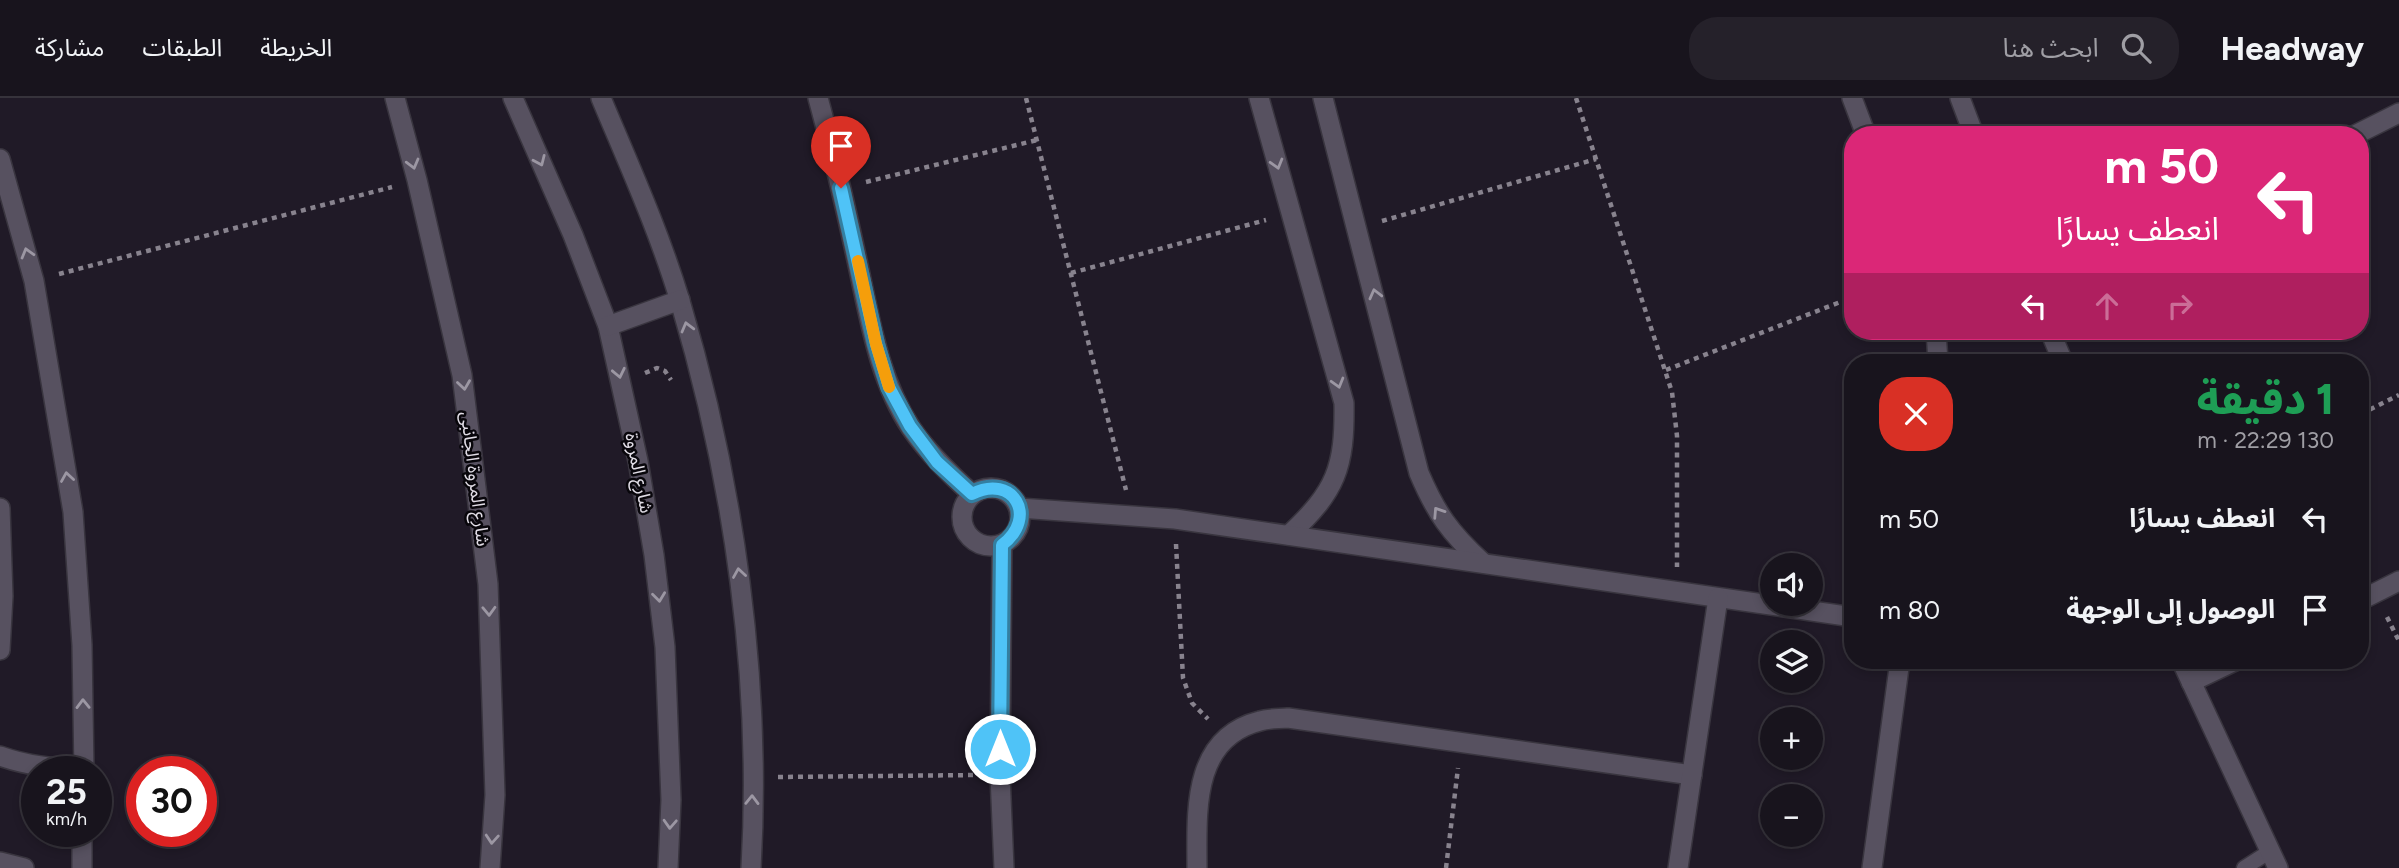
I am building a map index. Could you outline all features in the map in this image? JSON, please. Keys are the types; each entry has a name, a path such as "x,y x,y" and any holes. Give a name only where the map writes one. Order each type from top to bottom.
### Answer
{"street":[{"name":"شارع المروة الجانبى","path":"395,98 417,180 462,375 488,584 495,795 490,868"},
{"name":"شارع المروة","path":"513,98 573,235 608,326 638,461 654,555 663,634 671,800 668,868"},
{"path":"601,98 653,223 680,300 717,442 741,586 753,777 751,868"},
{"path":"818,98 876,344 889,387 910,426 937,462 972,494"},
{"path":"1259,98 1344,403 1345,441 1336,477 1317,510 1289,536"},
{"path":"1324,98 1419,473 1434,507 1455,537 1483,563"},
{"path":"1852,98 1863,126"},
{"path":"1960,98 1971,126"},
{"path":"2369,128 2399,113"},
{"path":"0,159 34,281 73,512 82,645 84,756"},
{"path":"608,326 680,300"},
{"path":"982,489 1005,491 1014,498 1019,508 1020,523 1014,536 1002,545 990,547 979,544 969,537 964,526 962,515 965,504 972,494 982,489"},
{"path":"1019,508 1175,519 1844,616"},
{"path":"0,510 3,596 0,650"},
{"path":"1002,545 1000,775 1004,868"},
{"path":"2369,596 2399,581"},
{"path":"1678,868 1718,598"},
{"path":"1872,868 1899,669"},
{"path":"2186,669 2274,860"},
{"path":"2191,682 2218,669"},
{"path":"1197,868 1197,802 1203,775 1215,751 1235,732 1260,720 1288,718 1692,775"},
{"path":"0,756 21,763"},
{"path":"82,847 82,868"},
{"path":"0,862 24,868"}],"lane":[{"path":"2244,868 2274,860"}],"path":[{"path":"1026,98 1132,514"},
{"path":"1576,98 1672,392 1678,436 1676,592"},
{"path":"841,188 1037,140"},
{"path":"1358,228 1596,159"},
{"path":"34,281 417,180"},
{"path":"1071,273 1291,214"},
{"path":"1666,370 1844,301"},
{"path":"671,378 674,390"},
{"path":"2369,410 2399,394"},
{"path":"1175,519 1183,678 1192,703 1211,722 1235,732"},
{"path":"1446,868 1461,743"},
{"path":"753,777 1000,775"}],"slow traffic":[{"path":"858,261 876,344 889,387"}],"route":[{"path":"841,188 876,344 889,387 910,426 937,462 972,494 982,489 1005,491 1014,498 1019,508 1020,523 1014,536 1002,545 1000,749"}]}
